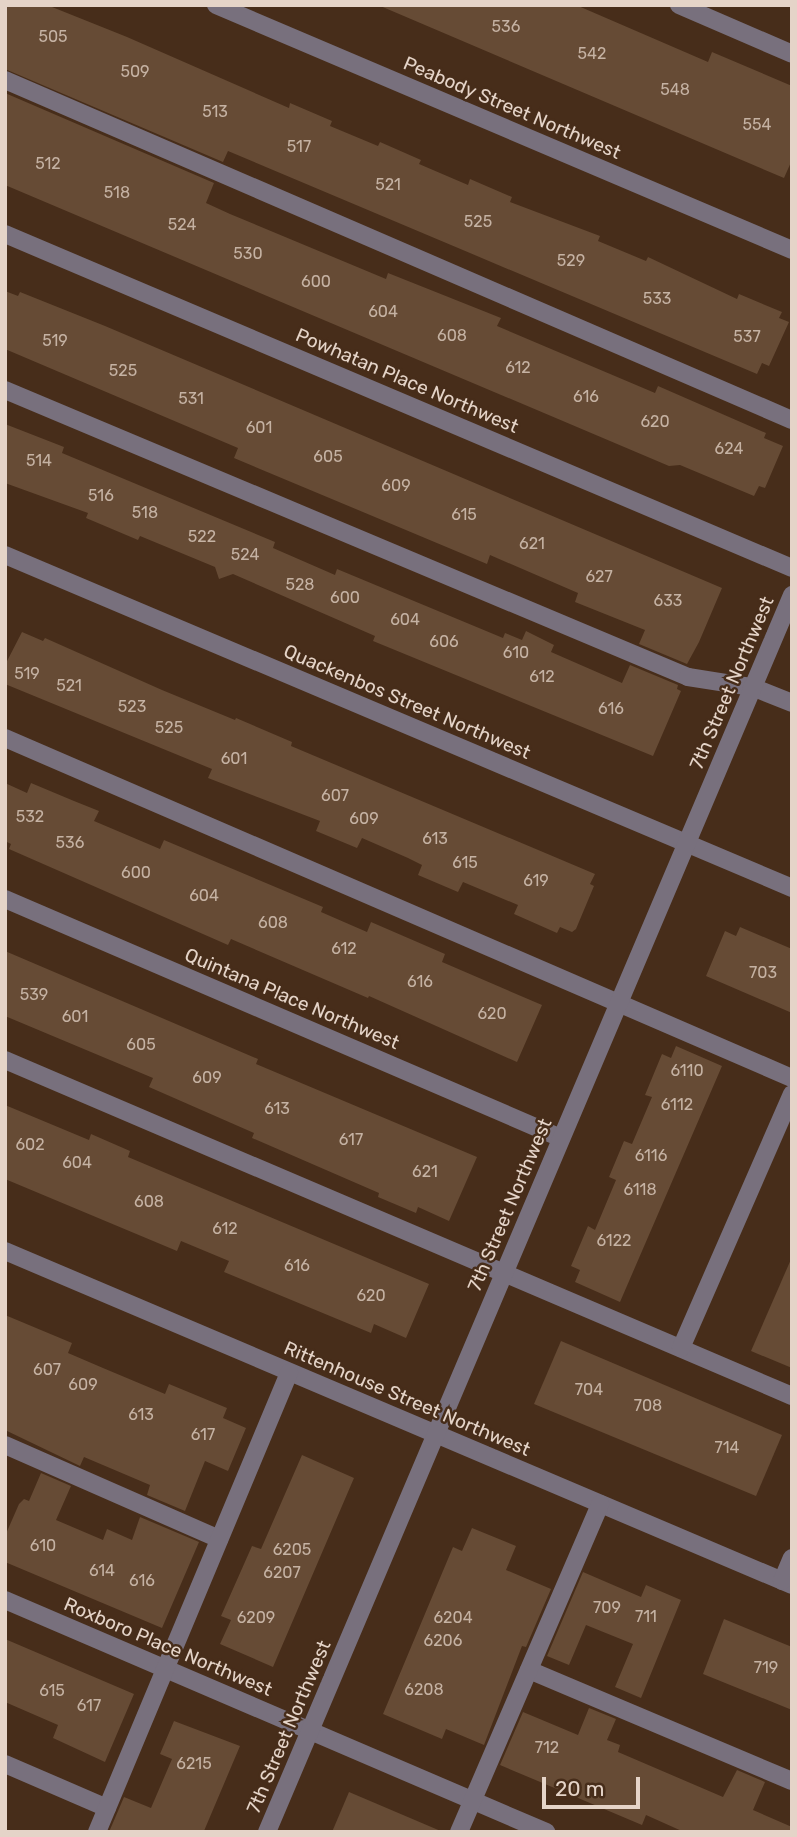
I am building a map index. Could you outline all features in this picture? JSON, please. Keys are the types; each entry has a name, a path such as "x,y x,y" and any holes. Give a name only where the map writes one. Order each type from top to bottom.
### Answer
{"street":[{"name":"Peabody Street Northwest","path":"216,5 792,250"},
{"path":"679,5 792,54"},
{"path":"5,80 792,419"},
{"name":"Powhatan Place Northwest","path":"5,234 792,568"},
{"path":"5,390 688,677 752,687 792,704"},
{"name":"Quackenbos Street Northwest","path":"5,555 792,888"},
{"name":"7th Street Northwest","path":"267,1832 792,595"},
{"path":"5,738 792,1079"},
{"name":"Quintana Place Northwest","path":"5,899 561,1138"},
{"path":"5,1060 792,1396"},
{"path":"681,1348 792,1094"},
{"name":"Rittenhouse Street Northwest","path":"5,1251 787,1583"},
{"path":"97,1832 289,1372"},
{"path":"5,1445 219,1539"},
{"path":"459,1832 600,1504"},
{"path":"787,1583 792,1558"},
{"name":"Roxboro Place Northwest","path":"5,1600 546,1832"},
{"path":"529,1670 792,1781"},
{"path":"5,1765 107,1808"}],"building":[{"path":"5,5 47,5 127,37 289,108 290,103 332,121 330,126 378,146 380,142 421,160 419,164 468,185 470,179 512,197 510,202 600,236 598,241 646,261 648,257 737,299 739,294 782,312 779,318 789,322 769,366 762,363 757,374 228,151 223,162 5,69"},
{"path":"378,5 576,5 708,62 712,52 792,86 792,160 784,178"},
{"path":"5,93 214,183 206,203 230,214 386,279 388,273 501,318 497,326 655,393 658,386 766,433 764,438 783,446 765,488 759,486 754,496 680,465 669,466 5,185"},
{"path":"5,291 18,296 20,292 105,326 722,588 699,642 687,664 639,644 645,630 575,602 578,593 490,555 487,564 234,458 238,448 5,349"},
{"path":"5,424 64,447 62,453 275,542 273,548 335,575 337,569 503,638 505,633 522,640 526,631 554,645 551,652 622,683 630,665 678,685 677,689 681,691 653,756 373,641 375,636 233,574 219,579 215,567 140,536 138,540 86,518 88,513 5,483"},
{"path":"22,632 43,641 45,638 162,690 235,720 236,718 292,742 291,746 595,874 590,884 594,886 576,929 572,932 560,927 557,933 514,914 518,905 463,882 458,892 418,875 422,865 408,858 362,838 357,848 316,831 320,821 208,778 212,769 5,684 5,665"},
{"path":"5,783 27,793 31,783 99,811 94,821 160,849 164,840 323,907 321,912 367,932 371,922 445,954 442,962 542,1005 517,1062 369,996 368,998 231,939 228,945 9,849 11,844 5,841"},
{"path":"740,927 792,949 792,1013 706,976 725,931 736,936"},
{"path":"5,951 258,1059 256,1064 477,1157 449,1221 418,1207 416,1213 378,1197 379,1193 252,1138 254,1133 149,1087 153,1078 5,1016"},
{"path":"676,1046 722,1066 620,1302 575,1282 580,1270 571,1266 588,1226 595,1230 616,1180 609,1177 624,1141 632,1144 652,1097 645,1095 662,1054 671,1058"},
{"path":"5,1105 89,1140 91,1134 130,1151 128,1157 429,1284 406,1338 374,1324 371,1333 224,1272 229,1261 181,1241 177,1251 5,1179"},
{"path":"792,1257 792,1368 751,1351"},
{"path":"5,1315 72,1343 68,1353 165,1394 169,1384 227,1408 223,1418 246,1428 228,1471 205,1461 185,1511 147,1495 150,1485 84,1457 80,1466 5,1430"},
{"path":"561,1341 782,1435 756,1496 534,1404"},
{"path":"302,1455 354,1478 273,1667 220,1644 231,1620 221,1616 252,1546 261,1549"},
{"path":"41,1473 71,1486 56,1520 103,1540 107,1529 132,1540 140,1517 199,1542 162,1628 5,1562 5,1536 19,1504 24,1499 29,1501"},
{"path":"472,1528 516,1546 506,1570 551,1589 526,1647 522,1646 484,1745 446,1729 442,1739 383,1714 453,1547 462,1551"},
{"path":"583,1572 641,1597 646,1585 681,1600 641,1698 615,1687 633,1644 586,1625 569,1665 547,1656"},
{"path":"724,1619 792,1647 792,1710 703,1674"},
{"path":"5,1639 134,1694 105,1762 53,1738 58,1725 5,1702"},
{"path":"589,1708 616,1719 607,1740 620,1745 618,1752 723,1797 737,1770 765,1782 753,1810 792,1827 792,1832 684,1832 646,1815 642,1825 500,1765 523,1712 578,1735"},
{"path":"174,1721 240,1746 204,1831 207,1832 109,1832 124,1797 151,1808 172,1759 160,1754"},
{"path":"349,1792 443,1832 332,1832"}]}
